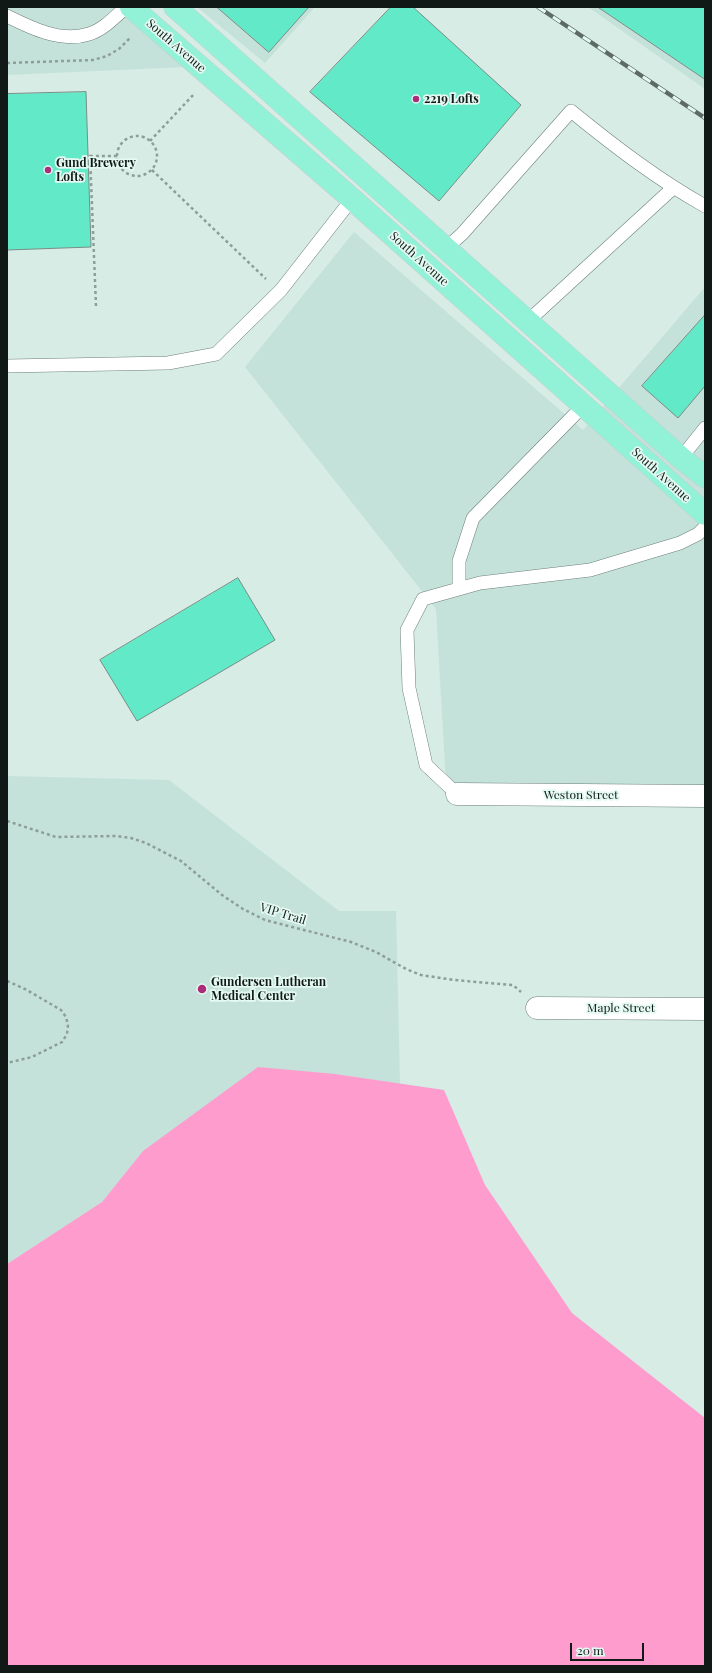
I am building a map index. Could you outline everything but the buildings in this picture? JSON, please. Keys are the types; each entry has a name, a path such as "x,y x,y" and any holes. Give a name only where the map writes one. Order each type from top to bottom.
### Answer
{"highway":[{"name":"South Avenue","path":"131,7 352,199 705,514"},
{"name":"South Avenue","path":"176,7 527,322 681,458 705,477"}],"street":[{"name":"Weston Street","path":"457,794 705,796"},
{"name":"Maple Street","path":"537,1008 705,1009"}],"lane":[{"path":"7,16 35,30 67,37 89,34 105,25 126,7"},
{"path":"445,249 467,228 571,111 624,154 673,188 705,206"},
{"path":"527,322 673,188"},
{"path":"7,366 168,363 216,354 280,291 352,199"},
{"path":"459,589 459,561 473,518 583,406"},
{"path":"681,458 705,428"},
{"path":"457,794 426,765 409,688 407,630 423,599 480,583 590,570 680,542 698,534 705,527"}],"path":[{"path":"150,141 198,89"},
{"path":"142,136 150,141 156,148 158,154 152,170 146,174 133,176 121,169 117,156 120,145 130,137 142,136"},
{"path":"96,306 90,156 117,156"},
{"path":"152,170 280,291"},
{"name":"VIP Trail","path":"7,821 56,837 116,836 131,838 146,843 181,861 222,896 265,920 351,942 376,952 406,969 426,976 454,980 513,984 537,1008"},
{"path":"7,981 26,989 61,1010 68,1025 67,1034 62,1042 32,1057 7,1063"}],"shaded area":[{"path":"7,7 130,7 186,67 7,75"},
{"path":"197,7 315,7 265,63"},
{"path":"588,7 705,7 705,89"},
{"path":"354,232 583,430 705,287 705,786 517,801 447,802 436,609 245,367"},
{"name":"Gundersen Lutheran Medical Center","path":"7,776 169,780 339,911 396,911 400,1084 335,1074 143,1151 102,1202 7,1264"},
{"path":"258,1067 335,1074 444,1090 485,1185 572,1313 705,1418 705,1666 7,1666 7,1264 102,1202 143,1151"}],"railway":[{"path":"538,7 705,118"}],"place":[{"name":"2219 Lofts","path":"416,99"},
{"name":"Gund Brewery Lofts","path":"48,170"},
{"name":"Gundersen Lutheran Medical Center","path":"202,989"}]}
